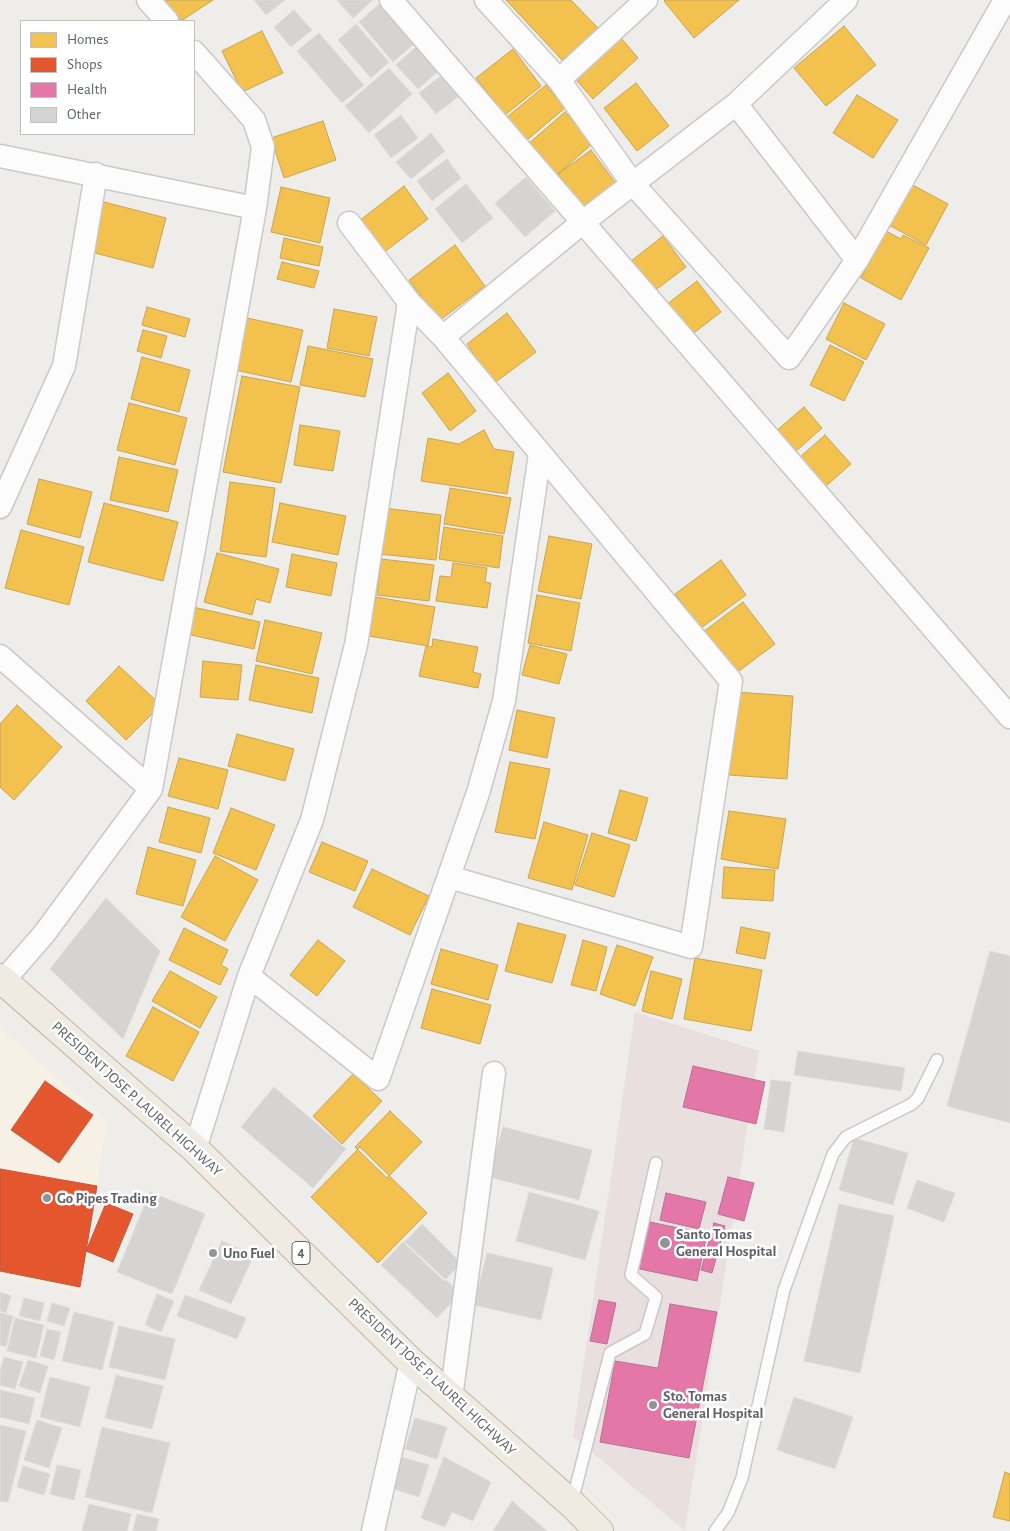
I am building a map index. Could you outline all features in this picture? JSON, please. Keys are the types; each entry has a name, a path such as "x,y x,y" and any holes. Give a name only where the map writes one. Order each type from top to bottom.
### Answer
{"highway":[{"name":"PRESIDENT JOSE P. LAUREL HIGHWAY","path":"2,979 195,1149 411,1362 572,1504 599,1531"}],"street":[{"path":"148,0 166,20"},
{"path":"391,0 1010,717"},
{"path":"486,0 559,80 633,184 790,358 857,260 1005,0"},
{"path":"443,337 583,222 736,104 846,0"},
{"path":"559,80 642,1"},
{"path":"2,979 44,934 151,789 255,208 263,147 254,120 195,53"},
{"path":"736,104 857,260"},
{"path":"0,156 96,174 255,208"},
{"path":"0,507 64,366 96,174"},
{"path":"349,223 409,302 443,337 731,681 691,947 448,876"},
{"path":"195,1149 249,976 312,820 356,644 409,302"},
{"path":"249,976 378,1079 478,793 504,701 540,453"},
{"path":"0,656 151,789"},
{"path":"452,1398 494,1073"},
{"path":"372,1531 411,1362"}],"lane":[{"path":"715,1531 728,1513 742,1478 784,1290 833,1154 846,1138 912,1104 918,1098 936,1060"},
{"path":"572,1504 610,1354 645,1334 656,1296 630,1274 656,1163"}],"shaded area":[{"name":"Santo Tomas General Hospital","path":"635,1012 759,1051 685,1531 573,1436"},
{"name":"Go Pipes Trading","path":"0,1028 107,1121 80,1292 0,1275"}],"building: Homes":[{"path":"160,0 213,0 183,20 173,20"},
{"path":"506,0 571,0 598,28 563,61"},
{"path":"665,0 739,0 694,38"},
{"path":"844,26 876,65 826,106 794,68"},
{"path":"262,31 283,73 242,92 222,51"},
{"path":"616,32 638,58 593,99 570,73"},
{"path":"513,49 541,86 505,115 476,78"},
{"path":"636,83 669,126 637,151 604,108"},
{"path":"546,85 565,108 527,140 507,117"},
{"path":"857,95 898,120 873,158 833,133"},
{"path":"565,112 593,143 556,176 528,144"},
{"path":"323,121 336,160 284,178 271,138"},
{"path":"591,150 617,185 584,210 558,174"},
{"path":"909,183 948,204 926,245 887,224"},
{"path":"404,186 428,219 383,253 359,221"},
{"path":"281,187 330,198 320,243 271,232"},
{"path":"100,201 166,218 153,268 87,251"},
{"path":"886,231 901,239 903,235 929,248 901,300 861,278"},
{"path":"663,236 686,267 649,295 626,265"},
{"path":"284,238 323,247 319,266 280,258"},
{"path":"455,245 485,286 439,321 409,280"},
{"path":"282,262 319,271 314,288 277,279"},
{"path":"697,281 721,312 686,339 662,308"},
{"path":"844,303 885,324 866,360 826,339"},
{"path":"147,307 190,319 185,337 142,325"},
{"path":"334,309 377,317 369,356 327,348"},
{"path":"507,313 536,352 493,384 467,344"},
{"path":"247,318 303,330 291,382 235,370"},
{"path":"143,330 167,336 161,358 137,351"},
{"path":"830,345 864,362 844,401 810,385"},
{"path":"308,346 373,359 365,397 300,385"},
{"path":"142,357 190,370 179,412 131,399"},
{"path":"448,373 476,411 450,431 422,393"},
{"path":"242,376 300,387 281,483 223,472"},
{"path":"129,403 187,418 175,465 117,450"},
{"path":"804,407 822,428 794,453 776,431"},
{"path":"300,425 340,431 333,471 294,465"},
{"path":"484,430 494,449 514,452 507,494 421,481 428,438 459,444"},
{"path":"825,435 851,464 826,486 800,457"},
{"path":"119,457 178,470 168,512 110,500"},
{"path":"39,479 92,492 80,538 27,524"},
{"path":"230,482 275,488 266,557 220,551"},
{"path":"450,488 511,498 504,534 444,524"},
{"path":"104,503 178,522 163,581 88,562"},
{"path":"280,503 346,516 338,555 272,542"},
{"path":"384,508 441,515 436,560 379,554"},
{"path":"444,527 503,536 499,568 439,559"},
{"path":"21,530 84,547 69,605 5,588"},
{"path":"549,536 592,544 581,599 538,591"},
{"path":"217,553 279,569 270,603 256,599 252,615 204,602"},
{"path":"292,554 337,563 331,596 286,587"},
{"path":"381,559 434,565 429,601 377,595"},
{"path":"721,560 746,595 701,628 675,594"},
{"path":"453,563 487,568 485,582 491,583 487,608 436,601 440,576 451,577"},
{"path":"537,595 580,603 571,651 528,643"},
{"path":"376,597 435,607 428,646 369,636"},
{"path":"743,602 775,644 735,674 703,632"},
{"path":"193,607 260,622 254,649 187,634"},
{"path":"265,620 322,633 312,674 256,661"},
{"path":"433,639 478,647 473,672 481,674 478,688 419,676 426,646 432,647"},
{"path":"530,645 567,654 559,684 522,675"},
{"path":"203,661 242,665 238,700 200,697"},
{"path":"256,665 319,678 312,713 249,700"},
{"path":"119,666 161,705 126,740 86,701"},
{"path":"735,692 793,696 787,779 729,775"},
{"path":"17,705 62,747 14,800 0,787 0,724"},
{"path":"517,710 555,718 547,758 509,750"},
{"path":"237,734 294,749 285,781 228,766"},
{"path":"179,758 228,770 218,809 168,796"},
{"path":"510,762 550,769 535,839 495,832"},
{"path":"620,790 648,798 636,841 608,833"},
{"path":"168,807 210,818 201,853 159,842"},
{"path":"231,808 275,825 256,870 213,853"},
{"path":"729,811 786,819 778,869 721,859"},
{"path":"544,822 588,835 572,890 528,878"},
{"path":"592,833 630,845 614,897 575,885"},
{"path":"322,842 368,861 355,891 309,872"},
{"path":"148,847 196,860 183,906 136,894"},
{"path":"215,856 258,880 225,941 181,917"},
{"path":"724,867 775,870 773,901 722,898"},
{"path":"372,869 429,896 410,935 353,907"},
{"path":"518,923 566,935 552,983 505,971"},
{"path":"741,927 770,933 765,959 736,953"},
{"path":"184,928 228,950 221,965 228,969 220,985 169,960"},
{"path":"318,940 345,961 317,996 290,975"},
{"path":"583,940 607,947 596,991 571,985"},
{"path":"617,945 653,957 635,1006 600,994"},
{"path":"441,949 498,965 488,1000 431,984"},
{"path":"695,958 762,970 751,1031 684,1019"},
{"path":"170,971 217,997 200,1028 152,1001"},
{"path":"651,971 682,979 672,1019 642,1011"},
{"path":"432,989 491,1005 480,1044 421,1028"},
{"path":"153,1007 199,1032 173,1081 126,1056"},
{"path":"353,1074 382,1101 342,1144 313,1116"},
{"path":"390,1111 422,1142 387,1178 355,1147"},
{"path":"360,1147 427,1213 378,1263 311,1197"},
{"path":"1005,1472 1010,1474 1010,1521 993,1517"}],"building: Shops":[{"path":"45,1081 93,1115 59,1163 11,1130"},
{"path":"0,1169 97,1186 80,1287 0,1271"},
{"path":"106,1203 133,1214 113,1262 86,1251"}],"building: Health":[{"path":"693,1066 765,1082 756,1124 683,1107"},
{"path":"728,1177 754,1183 744,1221 718,1214"},
{"path":"666,1193 706,1202 699,1229 660,1220"},
{"path":"645,1221 707,1234 697,1281 635,1268"},
{"path":"714,1223 725,1226 712,1273 701,1270"},
{"path":"599,1300 616,1303 607,1344 590,1341"},
{"name":"Sto. Tomas General Hospital","path":"670,1304 717,1312 689,1458 600,1442 615,1361 658,1368"}],"building: Other":[{"path":"254,0 285,0 266,15"},
{"path":"337,0 373,0 353,18"},
{"path":"380,3 415,43 393,62 359,22"},
{"path":"294,10 312,30 291,47 274,27"},
{"path":"356,24 389,62 371,78 338,40"},
{"path":"319,33 364,85 342,103 297,51"},
{"path":"419,44 441,69 418,89 396,65"},
{"path":"389,68 412,94 369,133 345,106"},
{"path":"443,74 460,95 436,114 419,93"},
{"path":"401,115 418,138 391,158 374,135"},
{"path":"431,133 445,151 411,179 396,162"},
{"path":"447,159 461,178 432,201 417,181"},
{"path":"526,177 555,211 525,237 495,203"},
{"path":"466,184 493,218 462,243 435,209"},
{"path":"106,898 160,951 123,1039 50,969"},
{"path":"990,951 1010,956 1010,1123 947,1106"},
{"path":"798,1051 905,1068 901,1091 794,1075"},
{"path":"771,1080 791,1082 784,1132 764,1129"},
{"path":"274,1087 346,1149 313,1188 241,1127"},
{"path":"503,1127 592,1150 579,1200 489,1177"},
{"path":"854,1138 908,1153 893,1205 839,1190"},
{"path":"917,1180 955,1193 944,1222 907,1208"},
{"path":"150,1192 205,1214 172,1294 117,1272"},
{"path":"529,1192 599,1211 585,1260 516,1241"},
{"path":"839,1204 894,1216 860,1373 804,1361"},
{"path":"422,1224 461,1263 444,1281 404,1243"},
{"path":"222,1241 254,1255 231,1304 199,1290"},
{"path":"404,1241 460,1293 437,1318 381,1265"},
{"path":"487,1253 553,1268 541,1320 474,1305"},
{"path":"0,1292 11,1296 6,1313 0,1311"},
{"path":"157,1294 174,1301 161,1332 145,1325"},
{"path":"185,1295 246,1318 237,1339 177,1316"},
{"path":"24,1298 44,1303 40,1321 19,1316"},
{"path":"52,1303 70,1308 64,1326 47,1321"},
{"path":"74,1312 114,1322 102,1370 62,1361"},
{"path":"0,1313 13,1316 6,1347 0,1345"},
{"path":"15,1318 44,1325 36,1358 7,1351"},
{"path":"119,1326 175,1339 165,1380 109,1367"},
{"path":"47,1329 61,1332 54,1360 40,1356"},
{"path":"4,1357 23,1362 15,1389 0,1385 0,1372"},
{"path":"28,1360 48,1366 40,1393 19,1386"},
{"path":"116,1375 163,1386 152,1429 105,1418"},
{"path":"50,1377 90,1387 80,1427 40,1417"},
{"path":"0,1390 35,1398 29,1424 0,1417"},
{"path":"794,1397 853,1417 835,1469 777,1450"},
{"path":"415,1418 447,1427 437,1459 405,1449"},
{"path":"37,1420 62,1428 49,1468 24,1460"},
{"path":"0,1425 26,1431 8,1502 0,1501"},
{"path":"102,1427 170,1443 152,1513 85,1497"},
{"path":"401,1457 429,1465 419,1497 391,1488"},
{"path":"444,1457 491,1482 473,1521 452,1512 445,1527 421,1518"},
{"path":"57,1465 81,1470 74,1500 50,1494"},
{"path":"23,1466 50,1474 44,1495 17,1487"},
{"path":"512,1501 547,1531 493,1531"},
{"path":"89,1504 131,1514 127,1531 82,1531"},
{"path":"137,1514 159,1519 156,1531 133,1531"}],"place":[{"name":"Go Pipes Trading","path":"47,1198"},
{"name":"Santo Tomas General Hospital","path":"665,1243"},
{"name":"Uno Fuel","path":"213,1253"},
{"name":"Sto. Tomas General Hospital","path":"653,1405"}]}
